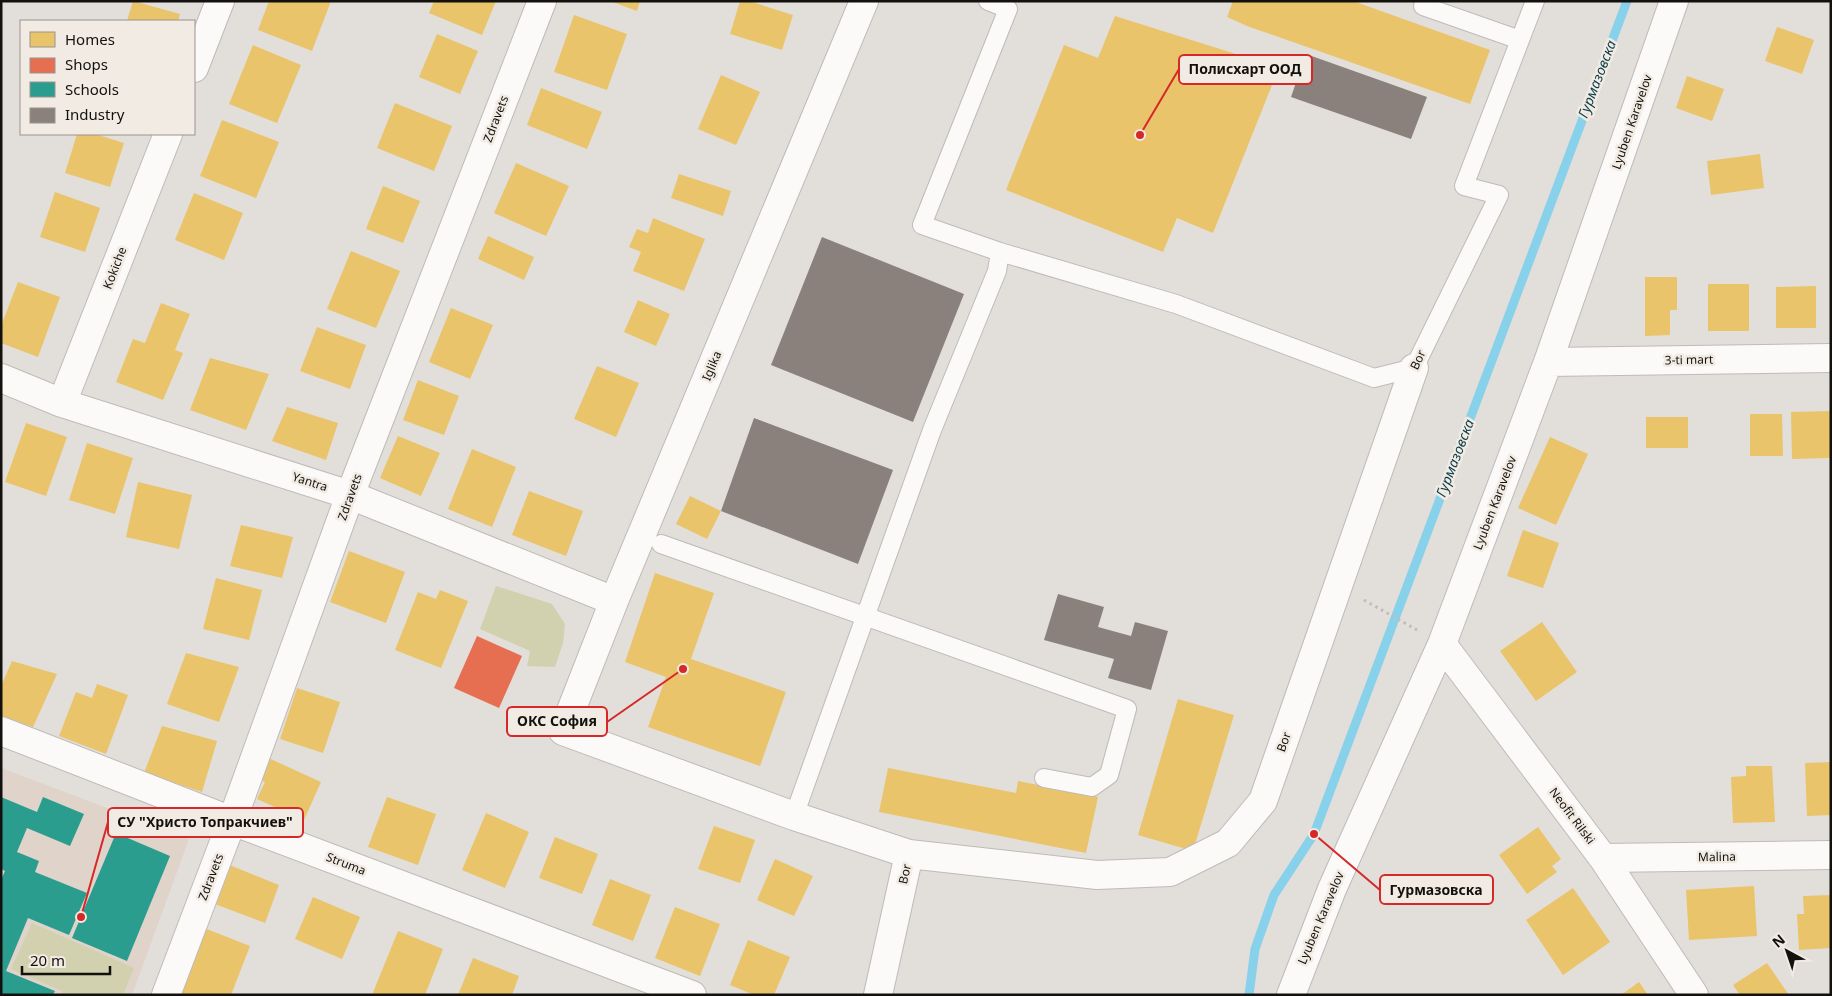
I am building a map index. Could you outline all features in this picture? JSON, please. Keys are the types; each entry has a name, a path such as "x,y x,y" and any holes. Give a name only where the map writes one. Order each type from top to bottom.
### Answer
{"street":[{"path":"195,65 220,1"},
{"name":"Zdravets","path":"166,995 232,822 350,495 542,1"},
{"name":"Iglika","path":"794,816 563,731 614,601 864,1"},
{"name":"Lyuben Karavelov","path":"1291,995 1332,889 1442,644 1548,362 1674,1"},
{"name":"Kokiche","path":"62,403 168,135"},
{"name":"3-ti mart","path":"1548,362 1831,358"},
{"name":"Bor","path":"878,995 909,854 1097,876 1170,872 1228,843 1263,800 1414,368"},
{"name":"Yantra","path":"1,378 62,403 350,495 614,601"},
{"name":"Neofit Rilski","path":"1442,644 1603,858 1694,995"},
{"name":"Struma","path":"1,731 232,822 692,995"},
{"path":"794,816 909,854"},
{"name":"Malina","path":"1603,858 1831,855"}],"lane":[{"path":"988,1 1008,9 922,225 1000,252 1176,304 1374,378 1414,368"},
{"path":"1425,1 1423,6 1520,40 1535,1"},
{"name":"Bor","path":"1414,368 1499,195 1464,186 1520,40"},
{"path":"794,816 932,430 997,271 1000,252"},
{"path":"661,544 1127,709 1109,776 1092,787 1044,778"}],"path":[{"path":"1338,585 1442,644"}],"shaded area":[{"path":"1,768 189,839 132,995 1,995"}],"green space":[{"path":"496,586 552,604 565,624 563,643 555,667 527,666 530,651 480,629"},
{"path":"32,923 134,968 123,995 61,995 62,991 11,969"}],"building: Homes":[{"path":"133,1 180,14 178,20 127,20"},
{"path":"269,1 331,1 312,51 258,30"},
{"path":"434,1 496,1 482,35 429,13"},
{"path":"610,1 640,1 637,11"},
{"path":"740,1 749,1 793,15 782,50 730,34"},
{"path":"1233,1 1353,1 1490,50 1470,104 1247,26 1227,17"},
{"path":"574,15 627,34 607,90 554,72"},
{"path":"1115,16 1239,55 1274,80 1213,233 1177,218 1163,252 1006,190 1064,45 1098,58"},
{"path":"1777,27 1814,40 1802,74 1765,61"},
{"path":"437,34 478,51 460,94 419,77"},
{"path":"253,45 301,65 277,123 229,104"},
{"path":"721,75 760,92 736,145 698,129"},
{"path":"1687,76 1724,89 1712,121 1676,108"},
{"path":"541,88 602,112 587,149 527,125"},
{"path":"395,103 452,126 434,171 377,148"},
{"path":"222,120 279,142 256,198 200,176"},
{"path":"77,135 98,135 124,143 110,187 65,173"},
{"path":"1760,154 1764,188 1711,195 1707,161"},
{"path":"516,163 569,186 546,236 494,213"},
{"path":"679,174 731,191 723,216 671,198"},
{"path":"383,186 420,201 403,243 366,229"},
{"path":"55,192 100,208 85,252 40,237"},
{"path":"194,193 243,213 224,260 175,240"},
{"path":"653,218 705,239 684,291 633,271 641,252 629,247 637,229 648,233"},
{"path":"488,236 534,257 524,280 478,259"},
{"path":"351,251 400,271 376,328 327,309"},
{"path":"1645,277 1677,277 1677,310 1670,310 1670,335 1645,336"},
{"path":"18,282 60,297 38,357 1,343 1,326"},
{"path":"1708,284 1749,284 1749,331 1708,331"},
{"path":"1816,286 1816,328 1776,328 1776,287"},
{"path":"638,300 670,314 656,346 624,332"},
{"path":"161,303 190,314 175,350 183,353 163,400 116,382 133,339 145,343"},
{"path":"451,308 493,325 470,379 429,362"},
{"path":"317,327 366,345 350,389 300,371"},
{"path":"210,358 269,374 246,430 190,410"},
{"path":"597,366 639,383 616,437 574,419"},
{"path":"418,380 459,396 444,435 403,420"},
{"path":"287,407 338,423 326,460 272,441"},
{"path":"1830,411 1830,458 1792,459 1791,412"},
{"path":"1750,414 1782,414 1783,456 1750,456"},
{"path":"1646,417 1688,417 1688,448 1646,448"},
{"path":"26,423 67,437 46,496 5,482"},
{"path":"398,436 440,453 421,496 380,478"},
{"path":"1550,437 1588,454 1556,525 1518,508"},
{"path":"87,443 133,458 115,514 69,500"},
{"path":"472,449 516,467 492,527 448,509"},
{"path":"138,482 192,495 179,549 126,537"},
{"path":"529,491 583,511 566,556 512,535"},
{"path":"690,496 721,511 707,539 676,524"},
{"path":"241,525 293,537 282,578 230,566"},
{"path":"1523,530 1559,543 1543,588 1507,576"},
{"path":"349,551 405,572 386,623 330,602"},
{"path":"655,573 714,593 691,659 786,692 760,766 648,727 666,677 625,662"},
{"path":"216,578 262,590 249,640 203,629"},
{"path":"440,590 468,601 441,668 395,650 418,592 436,599"},
{"path":"1542,622 1577,672 1536,701 1500,651"},
{"path":"186,653 239,667 219,722 167,704"},
{"path":"12,661 57,674 33,727 1,716 1,686"},
{"path":"97,684 128,695 106,754 59,736 76,692 92,698"},
{"path":"297,688 340,702 323,753 280,739"},
{"path":"1178,699 1234,715 1193,851 1138,835"},
{"path":"162,726 217,741 202,792 144,773"},
{"path":"264,756 321,782 304,820 257,799 265,782 254,777"},
{"path":"1831,762 1831,815 1807,816 1805,763"},
{"path":"1746,766 1772,766 1775,822 1733,823 1731,777 1746,776"},
{"path":"888,768 1016,793 1018,781 1098,797 1086,853 879,812"},
{"path":"387,797 436,814 418,865 368,847"},
{"path":"486,813 529,832 505,888 462,870"},
{"path":"714,826 755,840 740,883 698,869"},
{"path":"1538,827 1561,859 1552,866 1557,872 1527,894 1499,855"},
{"path":"555,837 598,854 582,894 539,878"},
{"path":"775,859 813,876 794,916 757,900"},
{"path":"227,864 279,885 265,923 212,903"},
{"path":"610,879 651,895 633,941 592,925"},
{"path":"1754,886 1757,936 1689,940 1686,890"},
{"path":"1573,888 1610,942 1563,975 1526,920"},
{"path":"1831,895 1831,948 1799,950 1797,914 1804,914 1803,896"},
{"path":"313,897 360,917 342,959 295,939"},
{"path":"675,907 720,924 700,976 655,958"},
{"path":"204,928 250,946 231,995 185,995 178,992"},
{"path":"398,931 443,949 425,995 372,995"},
{"path":"748,940 790,957 774,995 754,995 730,985"},
{"path":"473,958 519,976 512,995 458,995"},
{"path":"1767,963 1789,995 1740,995 1733,985"},
{"path":"1639,982 1648,995 1621,995"}],"building: Shops":[{"path":"477,636 522,656 499,708 454,688"}],"building: Schools":[{"path":"1,797 37,812 43,797 84,814 70,846 27,828 17,852 39,861 35,872 87,893 69,935 28,918 6,971 55,991 53,995 1,995 1,880 5,871 1,869"},
{"path":"116,833 170,856 127,961 72,938"}],"building: Industry":[{"path":"1306,54 1427,97 1411,139 1291,97"},
{"path":"822,237 964,294 913,422 771,365"},
{"path":"754,418 893,470 858,564 721,511"},
{"path":"1058,594 1104,607 1098,627 1131,636 1135,622 1168,631 1151,690 1108,678 1114,659 1044,640"}],"waterway":[{"name":"Гурмазовска","path":"1249,995 1255,949 1274,895 1314,834 1627,1"}],"place":[{"name":"Полисхарт ООД","path":"1140,135"},
{"name":"ОКС София","path":"683,669"},
{"name":"Гурмазовска","path":"1314,834"},
{"name":"СУ \"Христо Топракчиев\"","path":"81,917"}]}
